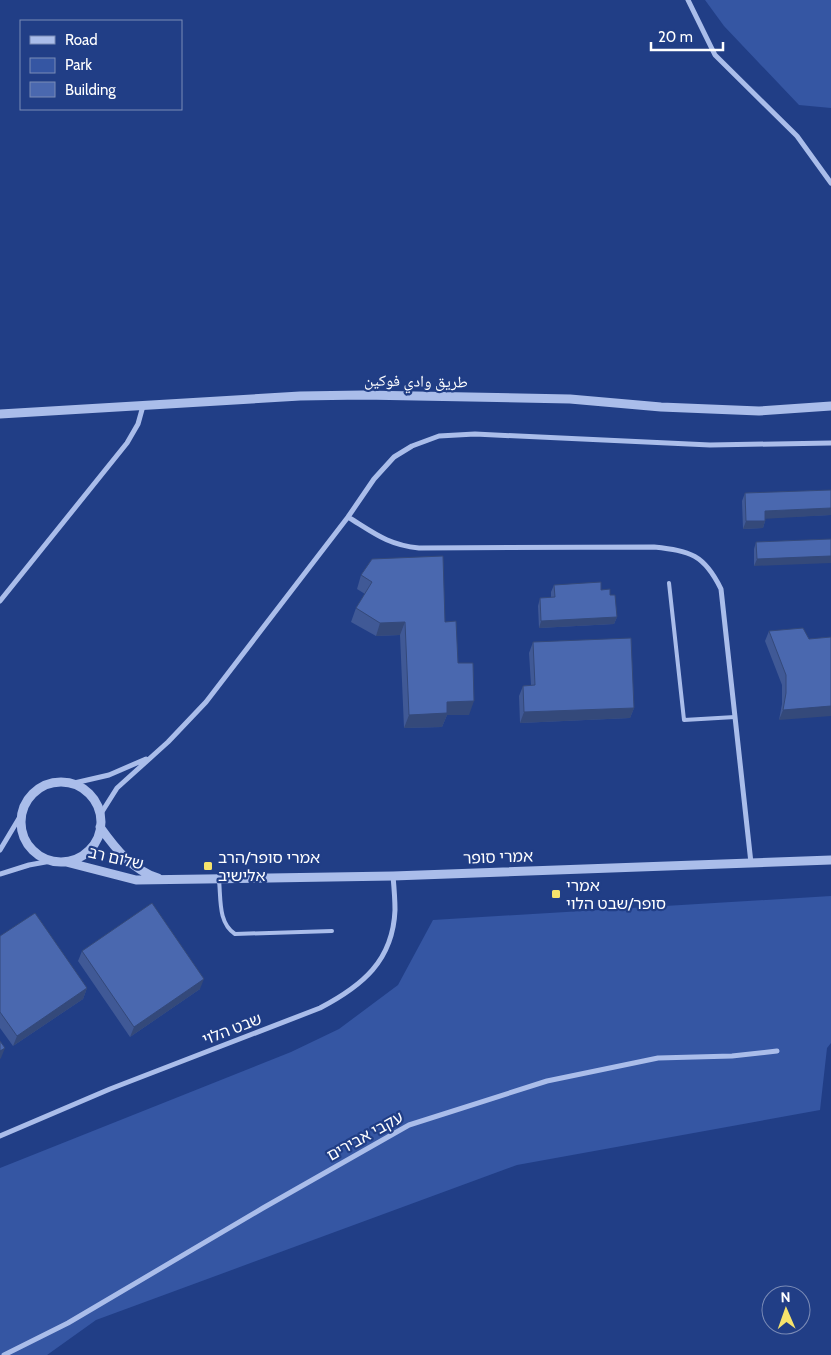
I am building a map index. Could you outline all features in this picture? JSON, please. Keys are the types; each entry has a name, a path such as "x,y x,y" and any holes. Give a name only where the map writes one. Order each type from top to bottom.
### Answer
{"street":[{"path":"688,0 715,55 797,136 831,183"},
{"name":"طريق وادي فوکين","path":"0,414 300,396 363,395 570,399 759,411 831,406"},
{"path":"0,601 127,443 138,424 143,406"},
{"path":"100,815 117,788 168,742 206,702 348,517 374,479 394,457 412,446 438,436 474,434 710,445 831,443"},
{"path":"348,517 388,541 419,548 654,547 677,550 697,557 713,571 721,588 751,863"},
{"path":"70,784 109,775 151,756"},
{"path":"0,850 21,815 25,803 33,793 44,786 57,782 70,784 81,788 90,795 96,804 100,815 98,837 85,854 66,862 51,861 29,864 0,874"},
{"path":"21,815 21,828 24,839 31,849 51,861"},
{"name":"שלום רב","path":"100,827 113,845 132,864 154,877 165,880"},
{"name":"אמרי סופר","path":"165,880 393,876 831,860"},
{"name":"שלום רב","path":"66,862 136,880 165,880"},
{"name":"שבט הלוי","path":"0,1136 110,1089 320,1008 348,992 368,976 386,951 394,924 393,876"},
{"name":"עקבי אבירים","path":"4,1355 68,1323 408,1125 547,1081 658,1058 732,1056 777,1050"}],"lane":[{"path":"669,583 684,720 735,717"},
{"path":"219,880 222,916 227,928 235,934 332,931"}],"green space":[{"path":"705,0 831,0 831,108 799,105 724,26"},
{"path":"831,896 831,1043 827,1048 820,1110 517,1165 96,1320 47,1355 0,1355 0,1168 291,1052 339,1029 398,985 433,920"}],"building":[{"path":"831,490 831,508 765,511 765,521 746,521 745,493"},
{"path":"831,539 831,556 757,559 756,542"},
{"path":"443,556 445,622 456,621 458,663 473,663 474,701 447,702 447,713 409,715 405,622 380,623 356,608 372,582 361,575 372,559"},
{"path":"601,582 601,590 610,589 610,595 615,595 617,617 541,621 540,598 555,597 554,585"},
{"path":"803,628 809,639 831,637 831,706 783,710 786,693 786,675 769,631"},
{"path":"631,638 634,708 524,712 523,686 535,685 533,642"},
{"path":"152,903 204,979 134,1027 82,951"},
{"path":"35,913 87,988 17,1036 0,1012 0,936"},
{"path":"0,1041 5,1048 0,1051"}],"place":[{"name":"אמרי סופר/הרב אלישיב","path":"208,866"},
{"name":"אמרי סופר/שבט הלוי","path":"556,894"}]}
